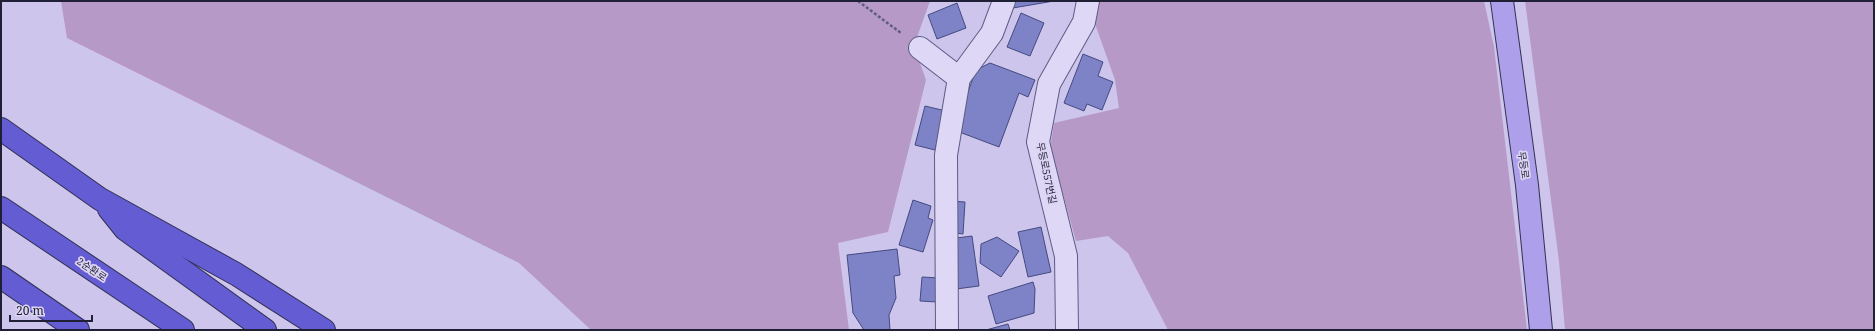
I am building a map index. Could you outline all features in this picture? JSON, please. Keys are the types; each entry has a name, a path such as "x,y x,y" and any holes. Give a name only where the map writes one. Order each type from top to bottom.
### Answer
{"highway":[{"path":"1,129 100,199 236,274 324,330"},
{"path":"100,199 125,229 265,330"},
{"name":"2순환로","path":"1,208 182,330"},
{"path":"1,277 78,330"}],"main road":[{"name":"무등로","path":"1502,1 1527,185 1541,330"}],"street":[{"path":"947,330 946,155 959,78 992,33 1004,1"},
{"name":"무등로557번길","path":"1067,330 1066,256 1038,142 1050,84 1084,22 1088,1"},
{"path":"920,48 959,78"}],"path":[{"path":"858,1 920,48"}],"shaded area":[{"path":"61,1 930,1 916,40 916,52 926,80 888,232 838,243 849,330 591,330 519,263 67,38"},
{"path":"1097,1 1484,1 1494,47 1527,330 1168,330 1128,253 1108,236 1076,241 1050,148 1054,123 1119,108 1115,80 1093,18"},
{"path":"1525,1 1874,1 1874,330 1565,330 1559,261"}],"building":[{"path":"1010,1 1054,1 1007,9"},
{"path":"957,3 966,28 937,39 928,15"},
{"path":"1021,13 1044,23 1030,56 1007,47"},
{"path":"1083,54 1103,62 1098,76 1113,82 1102,110 1087,104 1084,111 1064,103"},
{"path":"990,63 1035,80 1028,97 1019,93 999,147 954,130 976,70"},
{"path":"925,106 946,111 935,150 915,145"},
{"path":"913,200 931,206 928,218 933,220 923,252 899,245"},
{"path":"952,201 965,202 963,234 949,232"},
{"path":"1041,227 1051,272 1028,277 1018,232"},
{"path":"972,236 979,286 956,289 949,239"},
{"path":"997,237 1019,251 1001,277 980,263 981,244"},
{"path":"897,249 900,275 894,276 896,298 889,315 890,330 864,330 853,313 847,255"},
{"path":"922,277 939,278 937,302 920,301"},
{"path":"1033,282 1035,289 1034,313 996,324 988,296"},
{"path":"1008,324 1010,330 986,330"}]}
